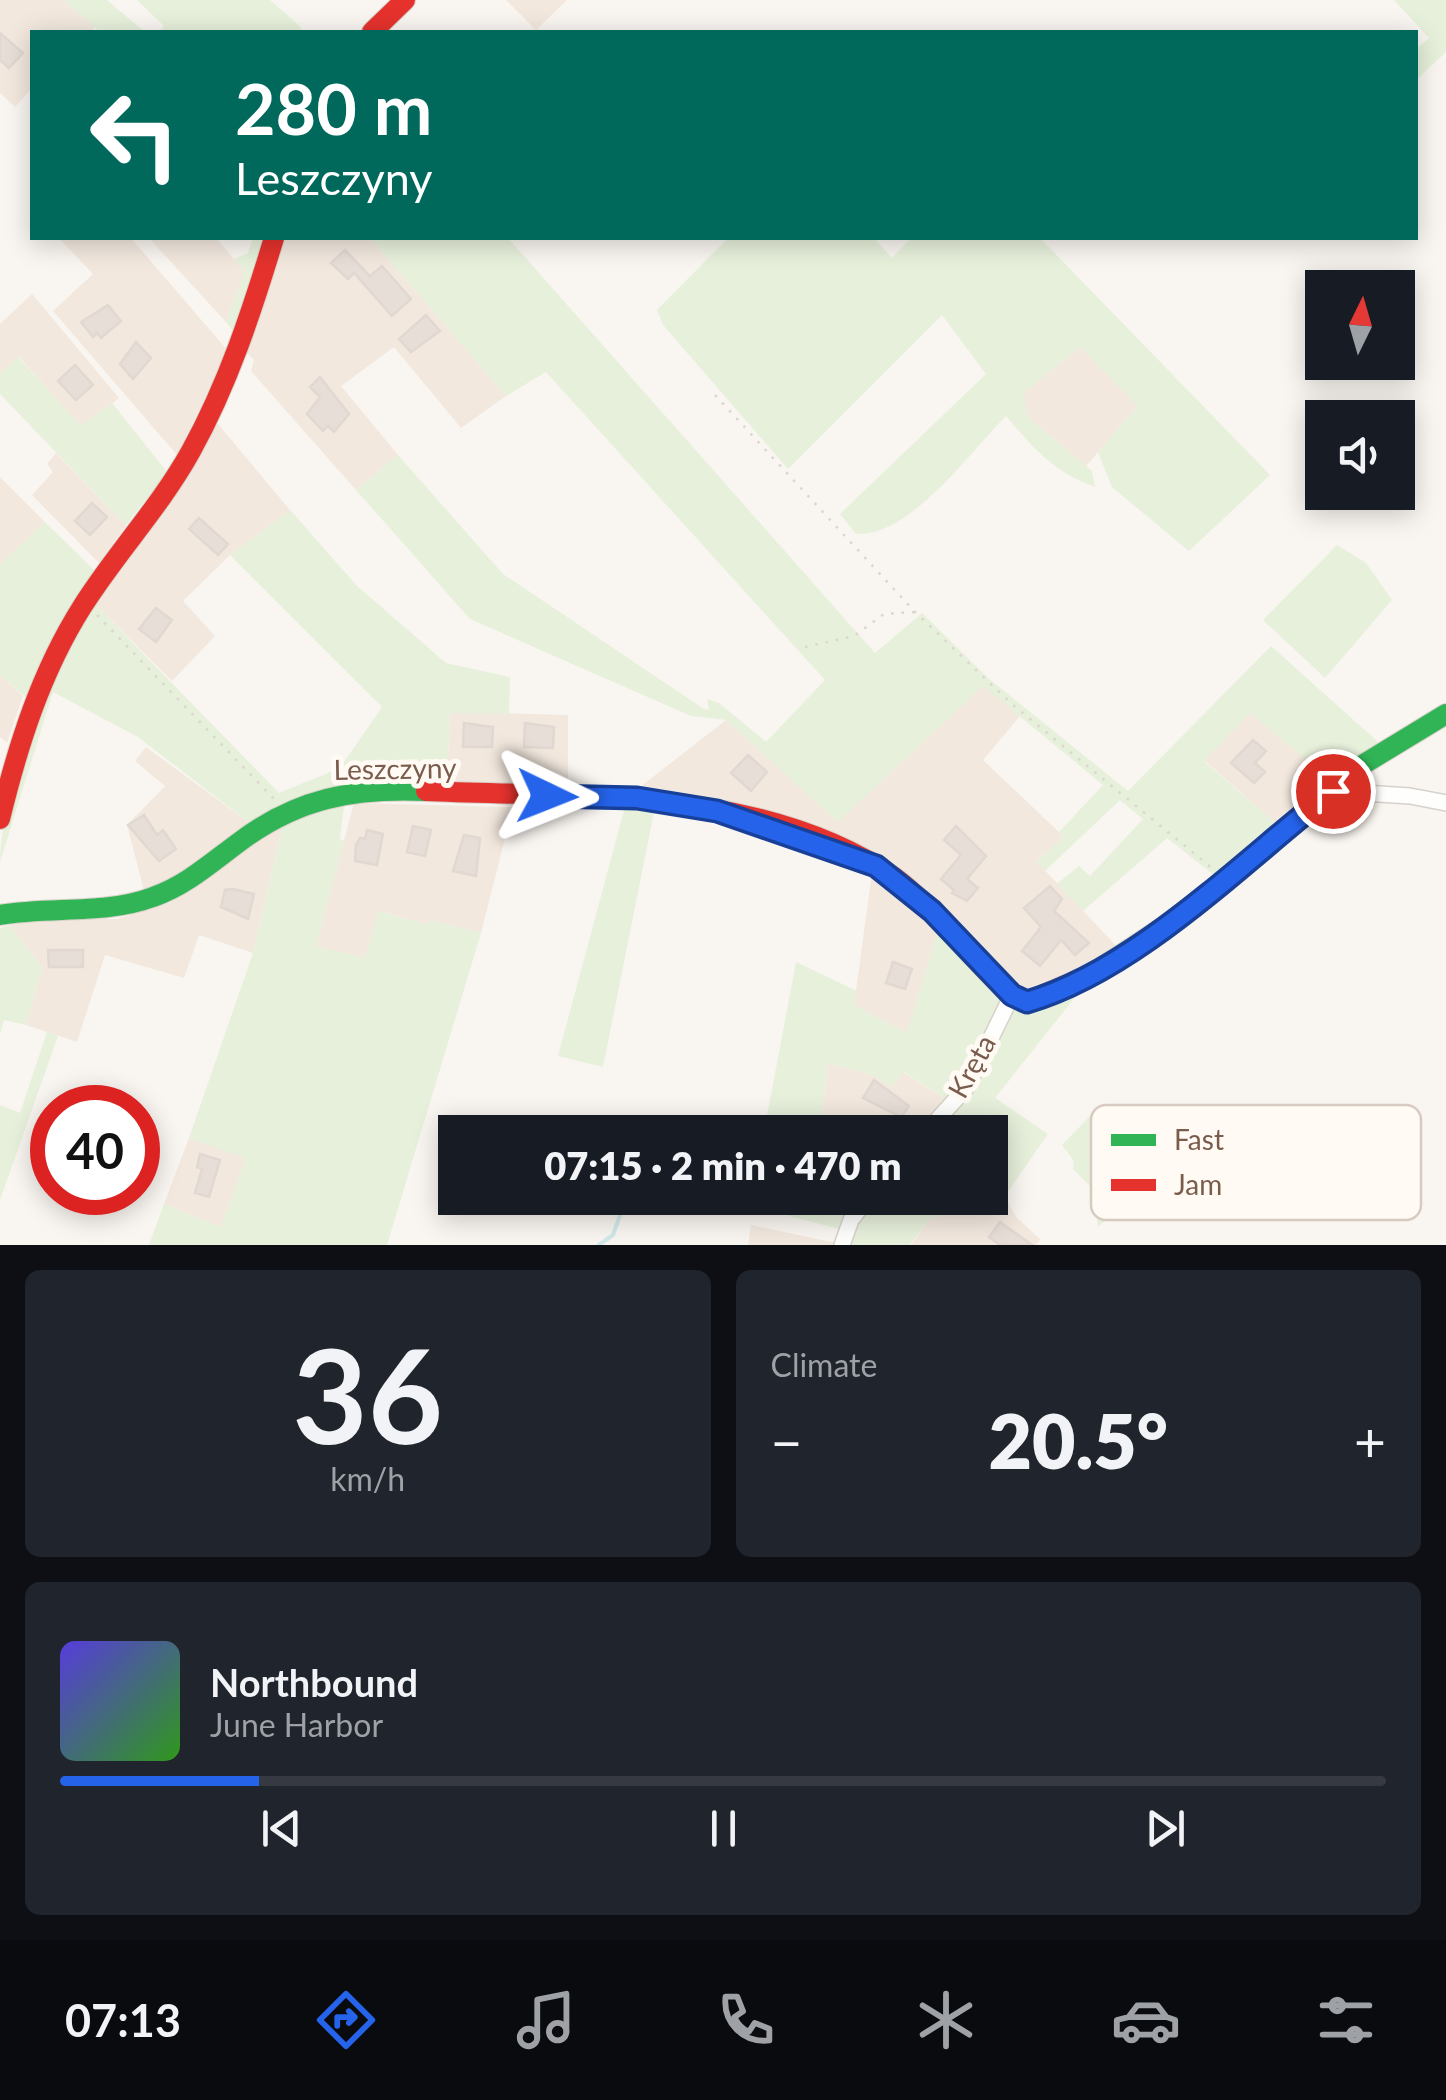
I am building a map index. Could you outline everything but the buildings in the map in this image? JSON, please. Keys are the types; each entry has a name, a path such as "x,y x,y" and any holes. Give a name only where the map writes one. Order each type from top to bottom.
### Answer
{"street":[{"path":"374,30 405,0"},
{"path":"0,819 16,754 50,666 84,605 175,478 196,442 234,354 273,240"},
{"path":"1012,995 1027,1002 1054,994 1125,952 1227,880 1344,778 1446,714"},
{"path":"1333,791 1446,803"},
{"name":"Leszczyny","path":"0,915 140,903 190,880 285,810 312,799 353,792 637,798 717,811 876,866 932,911 1012,995"},
{"name":"Kręta","path":"941,1115 967,1087 1012,995"},
{"path":"842,1245 856,1215"}],"path":[{"path":"714,396 915,612 1012,705 1227,880"},
{"path":"84,605 285,810"},
{"path":"804,647 854,636 884,614 915,612"}],"shaded area":[{"path":"0,0 66,0 97,25 92,30 30,30 30,90 15,107 0,93"},
{"path":"506,0 567,0 536,30"},
{"path":"61,240 133,240 228,351 177,455 53,311 93,274"},
{"path":"151,240 218,240 245,272 226,322"},
{"path":"279,240 372,240 506,396 461,428 394,347 341,386 398,455 356,490 251,371 254,360 244,350"},
{"path":"32,294 119,398 81,427 19,357 0,374 0,324"},
{"path":"1080,347 1138,406 1086,466 1028,417 1023,393"},
{"path":"213,418 290,510 230,555 183,601 215,636 172,681 93,602"},
{"path":"56,453 126,525 99,563 32,495 53,472 47,464"},
{"path":"0,477 45,522 0,565"},
{"path":"0,675 23,696 7,743 0,737"},
{"path":"983,685 1020,716 983,760 1064,837 1036,861 1119,949 1042,992 1020,993 869,849 635,791 726,720 838,821"},
{"path":"450,712 568,715 568,785 447,782"},
{"path":"1250,712 1333,782 1280,827 1204,760"},
{"path":"146,747 251,824 179,879 145,894 127,825 165,786 135,761"},
{"path":"354,803 513,807 481,933 430,920 428,925 379,911 365,959 316,946"},
{"path":"284,820 253,953 199,935 184,978 105,955 77,1042 26,1025 42,968 10,925 34,919 117,919 169,903"},
{"path":"872,873 940,923 907,1034 854,1005"},
{"path":"828,1063 872,1075 891,1086 903,1072 948,1101 935,1115 822,1115"},
{"path":"189,1138 247,1157 221,1227 164,1204"},
{"path":"1008,1202 1016,1217 1040,1239 1036,1245 911,1245 930,1219 940,1215 1008,1215"},
{"path":"751,1225 836,1243 836,1245 748,1245"}],"green space":[{"path":"64,0 107,0 143,30 98,30"},
{"path":"137,0 270,0 301,30 161,30 164,26"},
{"path":"1394,0 1446,0 1446,52 1418,78 1418,47 1429,38"},
{"path":"252,240 262,240 237,330 233,330 226,322 245,272 234,259 248,253"},
{"path":"372,240 510,240 875,653 922,613 988,678 1128,791 1271,646 1377,741 1380,749 1333,782 1250,713 1204,761 1280,827 1219,879 1167,838 1083,911 1057,884 1079,866 1090,876 1143,819 1120,800 1045,871 1036,861 1064,837 1059,832 1103,785 983,686 838,822 726,720 691,716 470,619 356,490 398,455 503,574 704,709 709,710 707,699 719,703 766,742 825,680 546,372 506,396"},
{"path":"726,240 876,240 892,258 909,240 1042,240 1270,475 1189,551 1112,487 1098,452 1138,406 1080,347 1024,393 1028,417 1092,471 1095,487 1045,458 1006,416 917,508 876,531 856,534 840,514 986,374 942,315 788,469 663,325 657,310"},
{"path":"18,357 81,426 112,403 167,472 126,525 0,394 0,374"},
{"path":"290,510 358,587 446,663 510,677 509,714 450,713 447,782 358,780 324,789 251,824 138,737 53,692 0,862 12,788 30,734 60,663 93,602 279,793 340,768 382,707 230,555"},
{"path":"45,522 96,572 28,699 0,675 0,565"},
{"path":"1337,545 1366,563 1392,600 1325,678 1263,620"},
{"path":"345,798 340,839 344,841 316,946 365,958 378,911 428,925 430,920 481,933 387,1245 149,1245 164,1204 221,1227 246,1158 189,1138 253,953 284,820"},
{"path":"626,803 655,807 603,1067 558,1056"},
{"path":"940,923 1003,997 972,1068 948,1101 904,1072 891,1087 872,1075 828,1063 822,1115 767,1115 796,962 857,991 854,1005 907,1033"},
{"path":"10,925 42,968 26,1025 4,1020 0,1034 0,928"},
{"path":"1076,996 995,1098 1048,1134 1008,1192 1008,1115 948,1115 1003,1017 1018,1007"},
{"path":"47,1032 58,1036 41,1085 30,1085 30,1115 0,1200 0,1105 20,1113"},
{"path":"1091,1115 1091,1187 1073,1169 1074,1161 1062,1145"},
{"path":"785,1215 851,1215 839,1229"},
{"path":"861,1215 940,1215 930,1219 910,1245 846,1245"}],"waterway":[{"path":"599,1245 613,1235 620,1215"}],"traffic: fast":[{"path":"1093,973 1194,907 1354,770 1446,714"},
{"path":"0,915 135,903 176,887 260,828 304,806 350,794 426,791"}],"traffic: jam":[{"path":"374,30 405,0"},
{"path":"0,819 23,737 54,657 95,587 191,451 238,347 273,240"},
{"path":"426,791 668,802 787,826 842,847 894,877 928,907 995,979 1027,1002 1093,973"}],"route":[{"path":"547,796 675,802 755,821 876,866 932,911 1012,995 1027,1002 1054,994 1125,952 1227,880 1333,791"}]}
